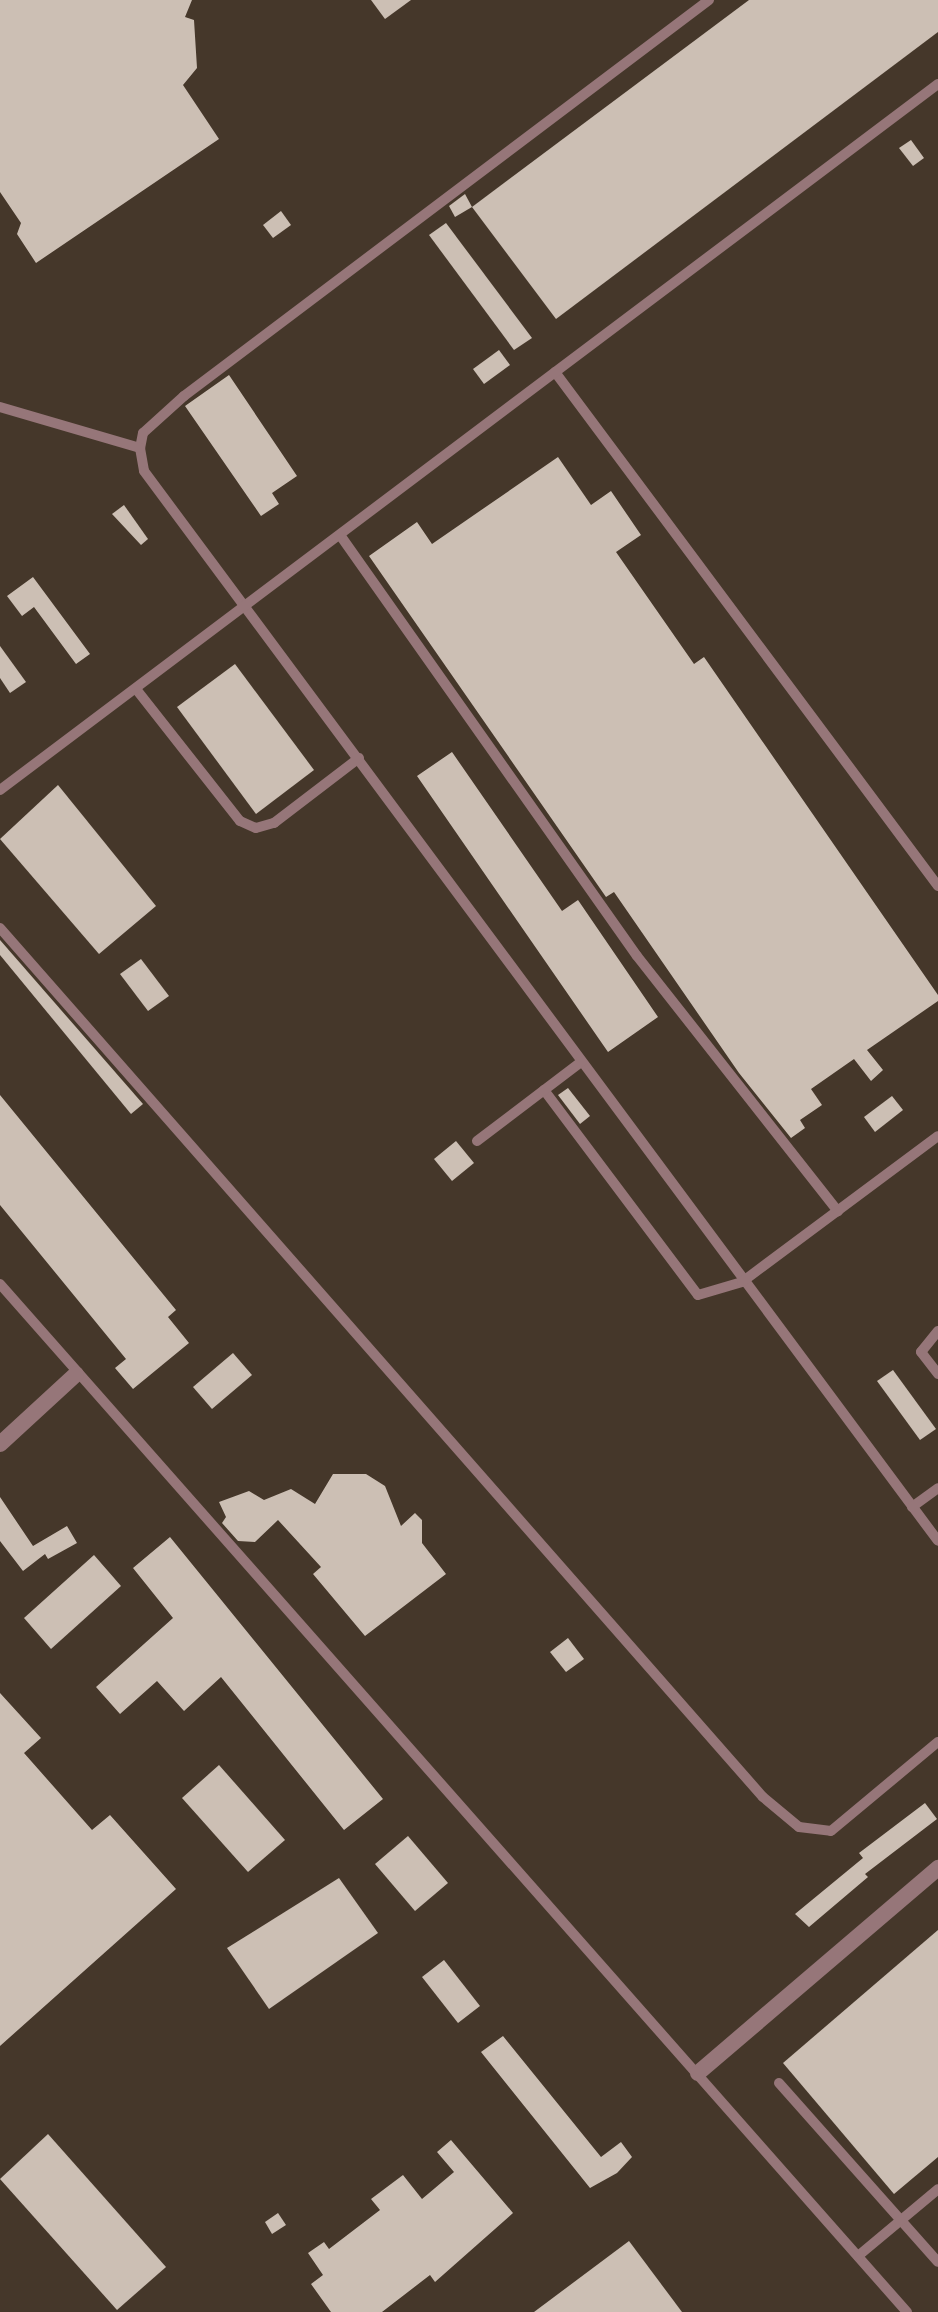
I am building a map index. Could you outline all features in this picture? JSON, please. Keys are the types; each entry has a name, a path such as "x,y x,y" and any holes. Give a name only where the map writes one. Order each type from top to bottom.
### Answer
{"street":[{"path":"0,1444 76,1374"},
{"path":"698,2073 938,1868"}],"lane":[{"path":"709,0 184,396 143,433 140,448 144,471 247,606 742,1282 938,1541"},
{"path":"0,790 938,84"},
{"path":"555,372 938,885"},
{"path":"0,407 140,448"},
{"path":"340,535 637,956 838,1211"},
{"path":"136,689 240,821 256,828 274,823 359,758"},
{"path":"0,928 763,1797 799,1827 831,1831 938,1742"},
{"path":"477,1141 581,1062"},
{"path":"544,1090 698,1295 715,1294 742,1282 938,1136"},
{"path":"0,1284 76,1374 698,2073 906,2312"},
{"path":"938,1331 921,1352 938,1374"},
{"path":"912,1507 938,1488"},
{"path":"779,2083 938,2262"},
{"path":"858,2256 938,2189"}],"shaded area":[{"path":"0,0 938,0 938,2312 0,2312"}],"building":[{"path":"0,0 192,0 185,17 194,20 197,68 183,85 219,139 36,263 17,234 21,223 0,192"},
{"path":"371,0 411,0 385,19"},
{"path":"749,0 938,0 938,32 556,319 472,207"},
{"path":"911,140 924,158 913,166 899,148"},
{"path":"465,194 472,207 455,217 449,206"},
{"path":"281,211 291,225 273,238 263,225"},
{"path":"446,223 532,338 514,350 429,235"},
{"path":"499,350 510,365 484,384 473,369"},
{"path":"229,375 297,476 272,493 279,504 261,516 185,406"},
{"path":"558,457 591,505 611,491 641,535 616,552 694,664 704,657 938,995 938,1001 867,1050 883,1070 871,1081 854,1059 811,1089 822,1105 800,1120 805,1128 791,1138 739,1073 614,892 606,897 369,556 417,522 432,544"},
{"path":"124,505 148,539 141,545 112,514"},
{"path":"33,577 90,654 76,664 34,607 22,616 7,596"},
{"path":"0,646 26,682 10,693 0,678"},
{"path":"235,664 314,770 256,814 177,707"},
{"path":"452,752 562,911 578,900 658,1017 608,1052 417,776"},
{"path":"58,785 156,906 99,954 0,839"},
{"path":"0,940 143,1104 131,1114 0,955"},
{"path":"141,959 169,996 148,1011 120,974"},
{"path":"568,1088 590,1116 580,1124 558,1095"},
{"path":"0,1095 176,1310 168,1317 189,1343 133,1389 115,1368 126,1359 0,1205"},
{"path":"892,1096 903,1110 875,1132 864,1117"},
{"path":"456,1141 474,1163 452,1181 434,1159"},
{"path":"233,1353 252,1375 212,1409 193,1387"},
{"path":"893,1370 936,1429 920,1440 877,1381"},
{"path":"333,1474 366,1474 385,1486 401,1526 415,1513 422,1520 422,1543 446,1574 365,1636 313,1574 321,1567 278,1520 255,1542 238,1541 222,1523 226,1517 219,1502 249,1491 264,1500 291,1489 315,1504"},
{"path":"0,1497 33,1546 67,1526 77,1543 48,1559 45,1554 23,1571 0,1541"},
{"path":"170,1537 383,1799 344,1830 221,1677 184,1711 157,1681 120,1714 96,1687 173,1618 133,1568"},
{"path":"94,1555 121,1586 51,1649 24,1618"},
{"path":"568,1638 584,1659 566,1672 550,1652"},
{"path":"0,1693 41,1738 24,1753 92,1830 110,1815 176,1889 0,2046"},
{"path":"219,1765 285,1840 248,1872 182,1798"},
{"path":"925,1803 937,1819 865,1874 868,1877 809,1927 795,1914 863,1858 859,1853"},
{"path":"408,1836 448,1883 415,1911 375,1864"},
{"path":"339,1878 378,1933 269,2009 227,1948"},
{"path":"938,1930 938,2157 894,2194 783,2063"},
{"path":"444,1960 480,2006 458,2023 422,1977"},
{"path":"503,2036 601,2157 621,2142 632,2157 617,2173 590,2188 481,2052"},
{"path":"48,2134 166,2267 117,2310 0,2179"},
{"path":"451,2140 513,2213 435,2282 430,2275 382,2312 331,2312 311,2284 323,2275 308,2253 324,2242 329,2249 380,2210 371,2199 403,2175 422,2199 454,2172 437,2152"},
{"path":"278,2213 286,2225 272,2234 265,2222"},
{"path":"629,2241 682,2312 534,2312"}]}
